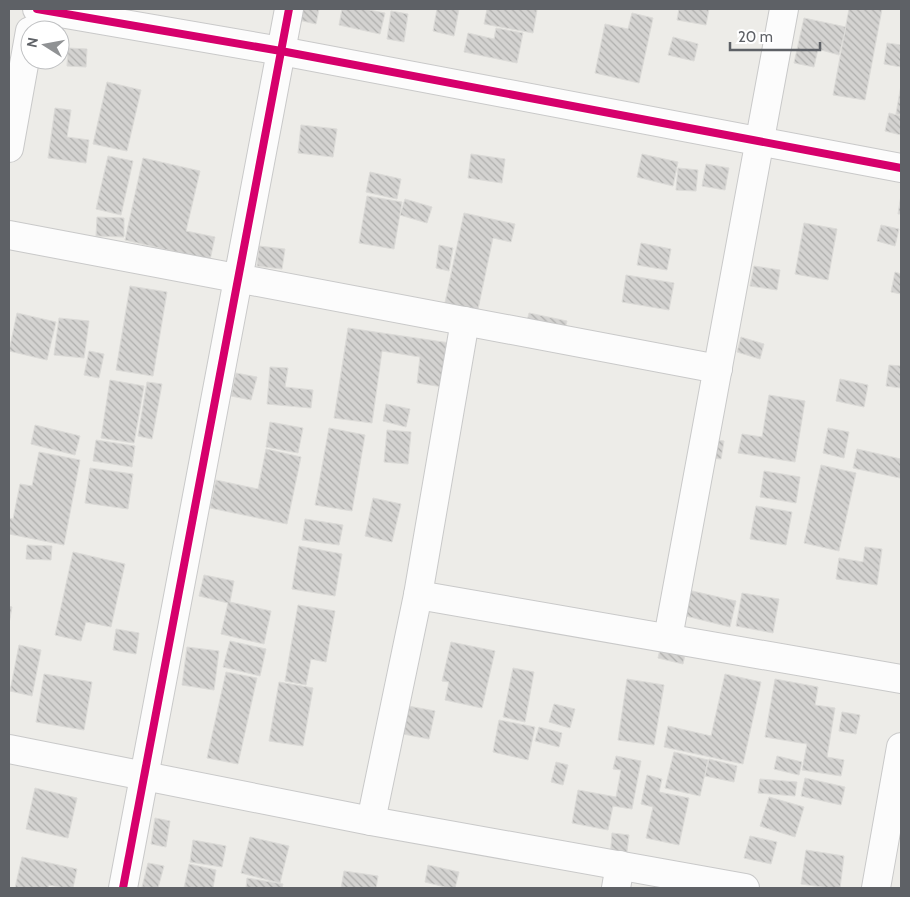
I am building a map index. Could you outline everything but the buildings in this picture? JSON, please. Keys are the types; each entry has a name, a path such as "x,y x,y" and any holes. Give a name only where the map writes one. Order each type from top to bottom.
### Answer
{"street":[{"path":"36,9 281,51 901,168"},
{"path":"122,888 289,9"},
{"path":"668,638 784,9"},
{"path":"9,148 23,70"},
{"path":"9,236 718,369"},
{"path":"371,821 418,595 465,321"},
{"path":"418,595 901,679"},
{"path":"876,888 901,746"},
{"path":"9,749 371,821 618,877 745,888"}],"cycle path":[{"path":"37,9 281,51 901,168"},
{"path":"123,888 289,9"}]}
